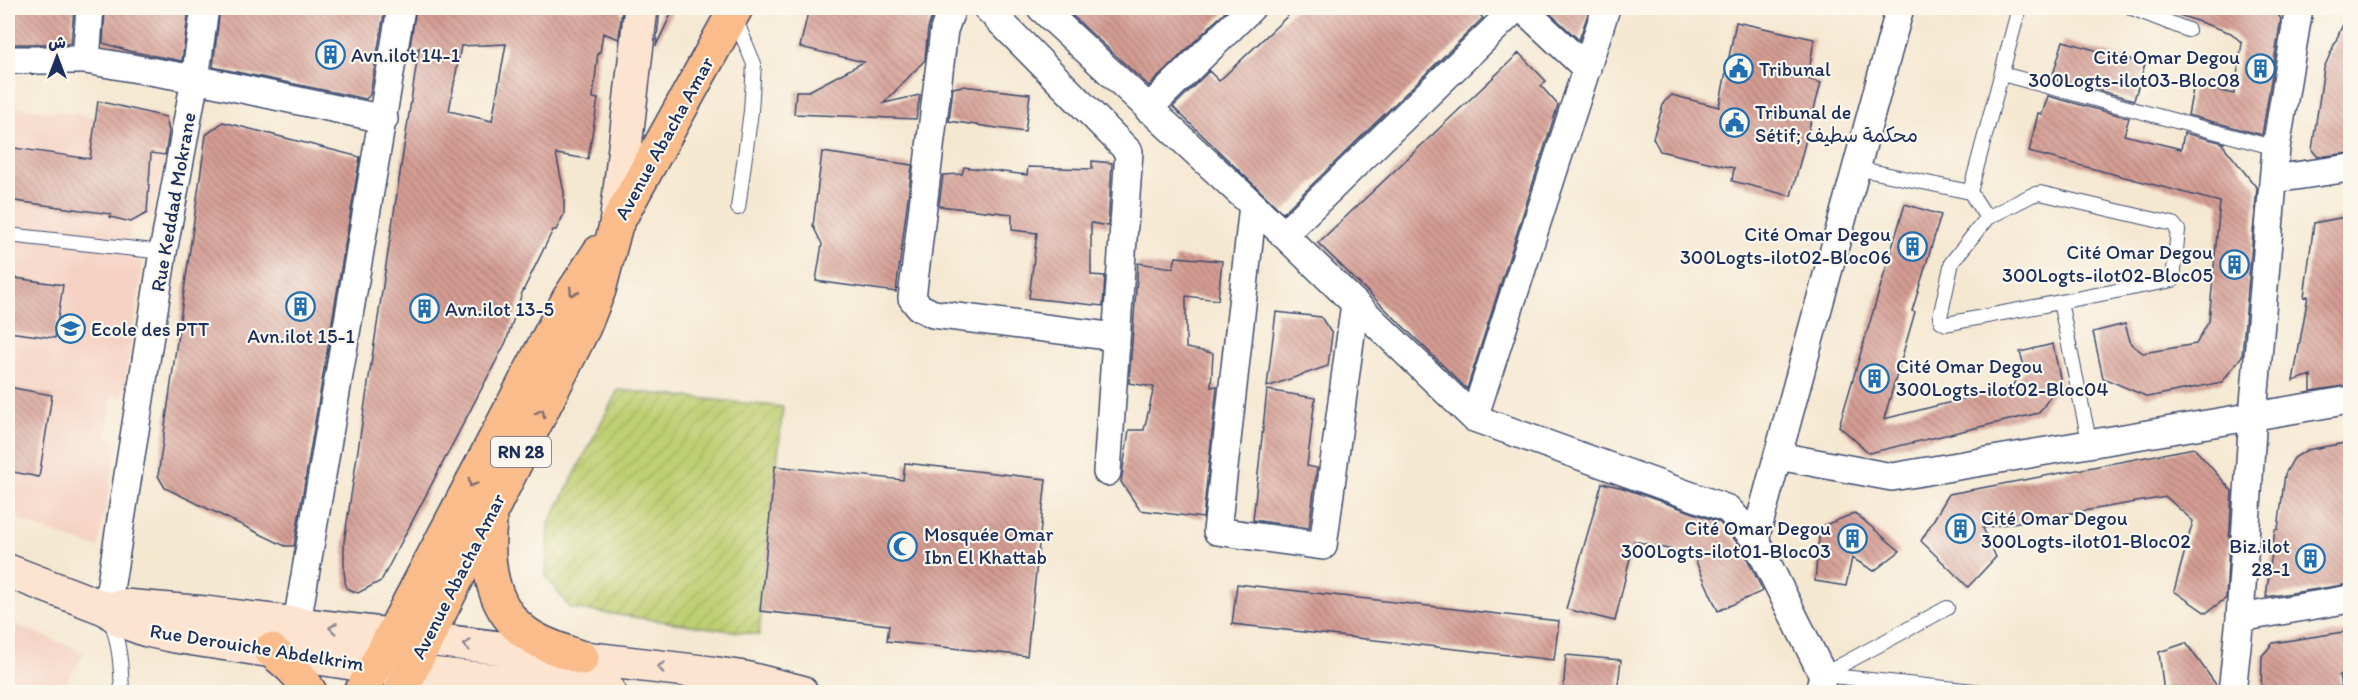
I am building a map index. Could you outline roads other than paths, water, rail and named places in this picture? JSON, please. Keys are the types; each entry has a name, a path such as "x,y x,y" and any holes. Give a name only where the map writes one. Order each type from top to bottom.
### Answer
{"main road":[{"path":"368,680 569,298 616,225 641,8"},
{"name":"Avenue Abacha Amar","path":"405,682 584,327 599,290 616,225 734,10"},
{"path":"492,509 487,548 488,558 490,577 502,606 521,629 541,642 582,658"},
{"name":"Rue Derouiche Abdelkrim","path":"8,571 107,609 122,621 147,630 270,650 368,680 609,693"},
{"path":"107,609 124,606 297,623 582,658 713,683 756,681 801,693"},
{"path":"270,650 289,664 310,693"}],"street":[{"path":"86,60 90,8"},
{"name":"Rue Keddad Mokrane","path":"107,609 163,252 195,79 205,8"},
{"path":"297,623 401,8"},
{"path":"952,8 944,30 912,298 919,307 933,314 1116,337"},
{"path":"987,8 1129,152 1107,472"},
{"path":"1041,8 1284,234 1474,418 1728,509 1755,539 1821,684"},
{"path":"1148,109 1251,8"},
{"path":"1284,234 1516,8"},
{"path":"1522,8 1587,69"},
{"path":"1474,418 1606,8"},
{"path":"1755,539 1900,8"},
{"path":"2232,693 2240,618 2253,416 2276,148 2299,8"},
{"path":"8,60 86,60 195,79 384,119"},
{"path":"2274,179 2350,168"},
{"path":"1253,205 1216,531 1323,546 1355,303"},
{"path":"1778,456 1892,477 2350,400"},
{"path":"2240,618 2350,599"}],"lane":[{"path":"1970,192 2019,8"},
{"path":"2132,8 2188,30"},
{"path":"734,10 754,64 751,111 738,208"},
{"path":"2002,74 2276,148"},
{"path":"1856,168 1970,192 1987,218"},
{"path":"2040,193 2173,224 2178,230 2173,280 1946,324 1940,318 1952,262 1987,218 2040,193"},
{"path":"8,235 163,252"},
{"path":"2060,302 2090,445"},
{"path":"1821,684 1947,608"},
{"path":"107,609 118,639 122,693"},
{"path":"1821,684 1983,693"}],"place":[{"name":"Avn.ilot 14-1","path":"330,55"},
{"name":"Cité Omar Degou 300Logts-ilot03-Bloc08","path":"2261,68"},
{"name":"Tribunal","path":"1738,69"},
{"name":"Tribunal de Sétif; محكمة سطيف","path":"1734,123"},
{"name":"Cité Omar Degou 300Logts-ilot02-Bloc06","path":"1912,246"},
{"name":"Cité Omar Degou 300Logts-ilot02-Bloc05","path":"2234,264"},
{"name":"Avn.ilot 15-1","path":"301,306"},
{"name":"Avn.ilot 13-5","path":"424,309"},
{"name":"Ecole des PTT","path":"70,329"},
{"name":"Cité Omar Degou 300Logts-ilot02-Bloc04","path":"1875,378"},
{"name":"Cité Omar Degou 300Logts-ilot01-Bloc02","path":"1960,529"},
{"name":"Cité Omar Degou 300Logts-ilot01-Bloc03","path":"1852,539"},
{"name":"Mosquée Omar Ibn El Khattab","path":"903,546"},
{"name":"Biz.ilot 28-1","path":"2311,558"}]}
